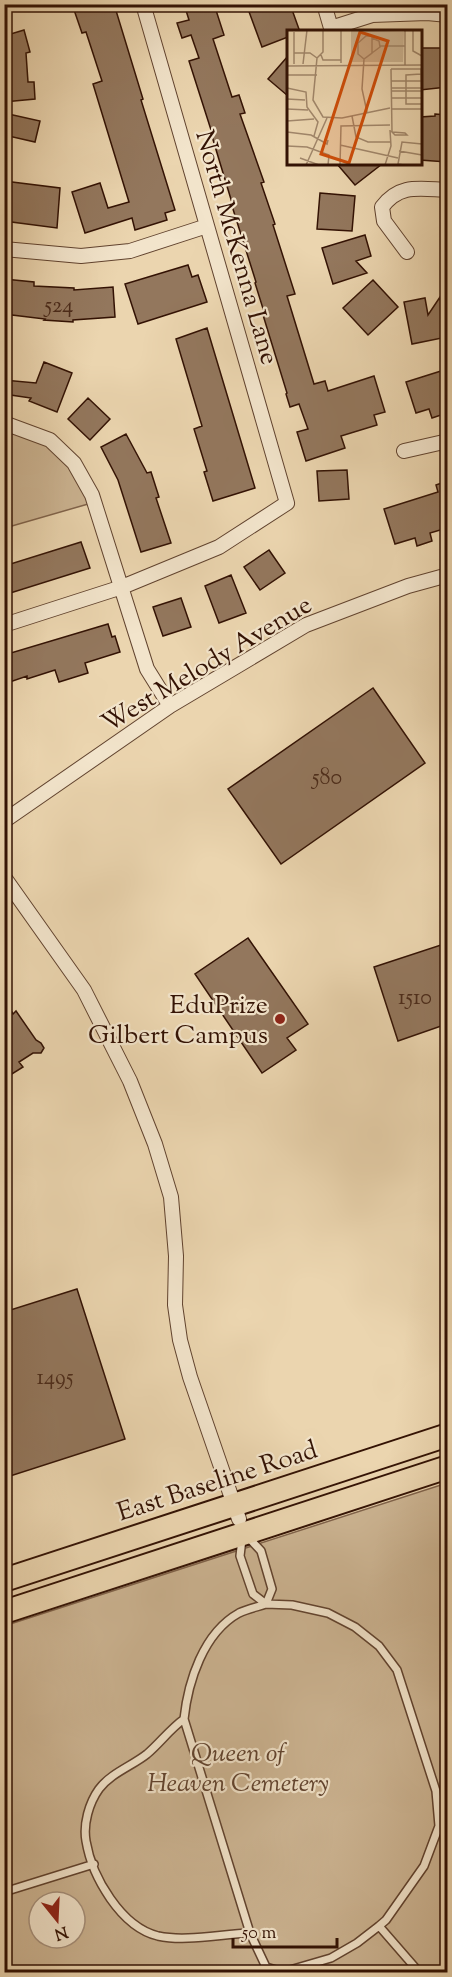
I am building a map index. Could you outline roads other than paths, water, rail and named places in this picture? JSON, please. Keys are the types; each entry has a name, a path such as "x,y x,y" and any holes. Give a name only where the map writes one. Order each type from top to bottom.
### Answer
{"main road":[{"name":"East Baseline Road","path":"4,1612 447,1435"},
{"name":"East Baseline Road","path":"4,1580 447,1467"}],"street":[{"name":"North McKenna Lane","path":"122,587 219,547 287,503 143,4"},
{"path":"324,4 331,28 372,15 427,13 447,15"},
{"path":"407,252 384,221 382,207 389,198 402,190 447,190"},
{"path":"4,249 81,256 130,251 207,226"},
{"path":"4,423 50,440 74,463 92,495 147,669 170,706"},
{"path":"404,451 447,441"},
{"name":"West Melody Avenue","path":"4,821 170,706 306,625 408,586 447,575"},
{"path":"4,625 122,587"},
{"path":"4,877 84,990 130,1081 155,1144 171,1197 176,1256 175,1305 180,1340 190,1377 239,1519"}],"lane":[{"path":"239,1519 240,1556 254,1594 266,1604"},
{"path":"239,1519 261,1551 272,1588 266,1604"},
{"path":"266,1604 292,1605 328,1613 356,1627 379,1646 397,1670 436,1791 439,1826 424,1866 386,1920 357,1943 331,1958 283,1972 266,1967 250,1933 184,1719 186,1700 204,1652 220,1628 239,1613 266,1604"},
{"path":"184,1719 148,1753 115,1774 100,1788 91,1803 86,1820 86,1841 103,1887 113,1903 138,1928 157,1936 179,1939 250,1933"},
{"path":"4,1892 94,1864"},
{"path":"379,1926 419,1972"}],"place":[{"name":"EduPrize Gilbert Campus","path":"280,1019"}],"park label":[{"name":"Queen of Heaven Cemetery","path":"238,1767"}]}
